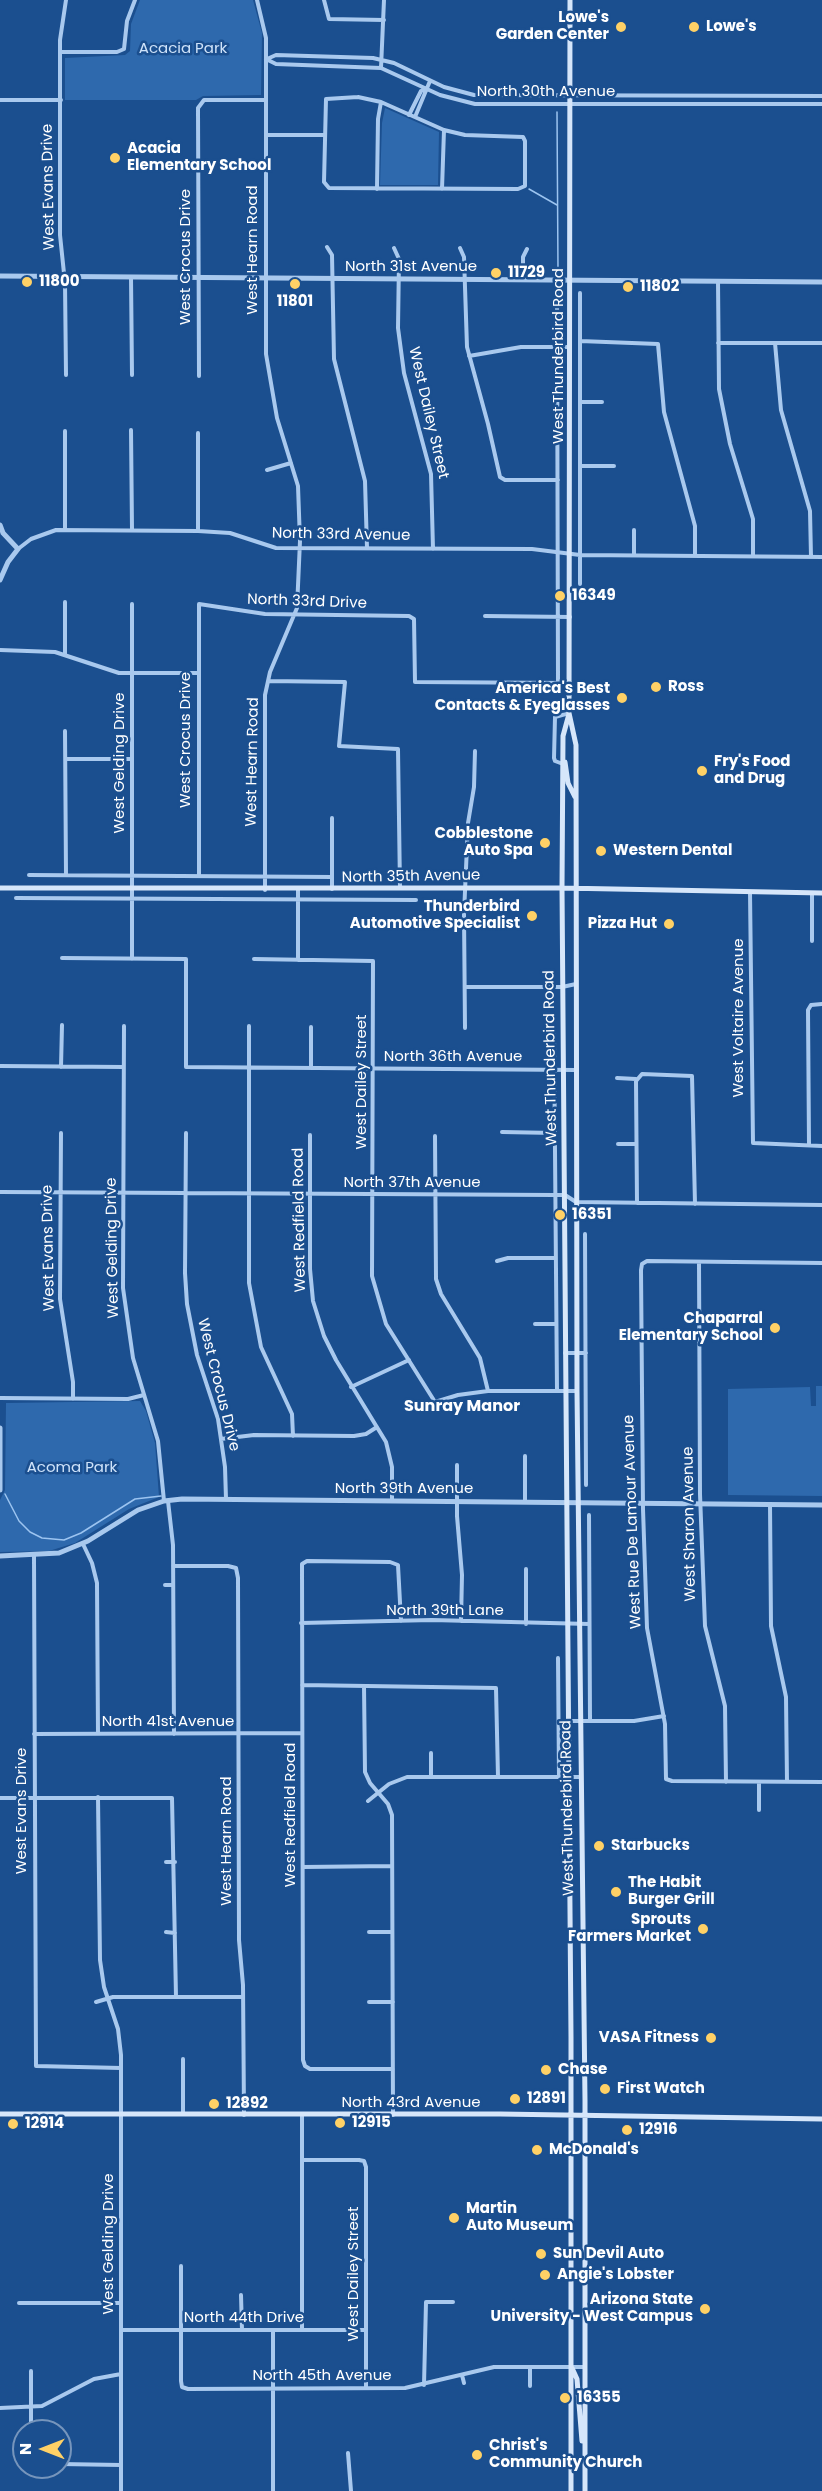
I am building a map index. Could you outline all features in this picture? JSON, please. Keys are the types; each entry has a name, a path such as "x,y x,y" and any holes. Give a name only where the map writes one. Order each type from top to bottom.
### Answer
{"main road":[{"name":"West Thunderbird Road","path":"570,0 570,683 569,713 563,736 562,987 571,2115 571,2491"},
{"name":"West Thunderbird Road","path":"569,713 576,741 576,1238 579,1721 585,2115 585,2491"},
{"path":"563,754 568,783 575,796"},
{"name":"North 35th Avenue","path":"0,888 264,890 575,888 822,893"},
{"name":"North 43rd Avenue","path":"0,2114 585,2115 822,2119"},
{"path":"571,2286 585,2286"},
{"path":"571,2367 577,2379 580,2432 585,2448"}],"street":[{"name":"West Evans Drive","path":"66,0 61,20 60,52 60,235 64,277 66,375"},
{"path":"60,52 117,52 124,49 127,21 135,0"},
{"name":"West Hearn Road","path":"257,0 266,30 265,278 268,373 277,418 300,503 299,592 295,615 268,681 264,709 264,890"},
{"path":"324,0 329,19 384,20"},
{"path":"381,68 384,0"},
{"name":"North 30th Avenue","path":"266,59 276,55 347,56 383,60 430,81 474,95 822,96"},
{"name":"North 30th Avenue","path":"266,59 276,64 381,68 448,98 475,104 822,104"},
{"path":"409,115 421,91 430,81"},
{"path":"415,117 426,94 426,88"},
{"path":"358,97 381,102 409,115 444,130 465,135 523,137 525,141 523,188 377,189 326,186 326,99 358,97"},
{"path":"0,100 61,100"},
{"name":"West Crocus Drive","path":"199,376 200,103 204,100 266,100"},
{"path":"377,189 378,119 381,102"},
{"path":"442,189 444,130"},
{"path":"266,135 325,135"},
{"path":"327,247 332,255 334,359 365,481 367,548"},
{"name":"West Dailey Street","path":"394,248 399,259 398,328 404,372 431,474 433,549"},
{"path":"460,249 464,257 465,328 469,356 500,477 505,480 558,480"},
{"path":"523,280 523,257 527,249"},
{"name":"North 31st Avenue","path":"0,276 822,282"},
{"path":"131,277 132,375"},
{"path":"718,281 719,389 730,444 753,519 753,556"},
{"name":"West Thunderbird Road","path":"557,293 558,683"},
{"name":"West Thunderbird Road","path":"580,293 580,584"},
{"path":"580,341 658,344 664,412 695,526 695,556"},
{"path":"718,343 822,344"},
{"path":"775,343 781,410 810,511 811,557"},
{"path":"469,356 507,348 570,347"},
{"path":"580,402 602,402"},
{"path":"131,430 132,531"},
{"path":"65,431 65,530"},
{"path":"198,433 198,531"},
{"path":"267,470 291,463"},
{"path":"580,466 614,466"},
{"path":"0,525 3,533 18,549 8,562 0,580"},
{"name":"North 33rd Avenue","path":"18,549 40,535 65,530 198,531 230,533 276,548 433,549 559,552 580,555 822,557"},
{"path":"634,530 634,555"},
{"path":"65,602 65,655"},
{"name":"West Gelding Drive","path":"132,604 132,959"},
{"name":"West Crocus Drive","path":"199,604 199,876"},
{"name":"North 33rd Drive","path":"199,604 249,613 409,616 414,619 415,682 558,683"},
{"path":"485,616 570,617"},
{"path":"0,650 42,650 65,655 98,668 132,673 198,673"},
{"path":"268,681 345,682 339,746 398,749 400,888"},
{"path":"558,683 570,683"},
{"name":"West Thunderbird Road","path":"563,764 555,761 554,758 555,717 569,713"},
{"path":"65,731 66,875"},
{"path":"465,1028 465,888 475,751"},
{"path":"66,759 132,759"},
{"path":"332,818 332,889"},
{"name":"North 35th Avenue","path":"28,875 332,877"},
{"path":"254,959 298,960 298,890"},
{"name":"West Voltaire Avenue","path":"750,892 753,1143 809,1146"},
{"path":"812,893 812,941"},
{"name":"North 35th Avenue","path":"16,898 416,900"},
{"path":"62,958 132,959"},
{"name":"North 36th Avenue","path":"132,959 186,960 186,1067 576,1070"},
{"name":"West Dailey Street","path":"298,960 373,961 372,1265 375,1292 386,1324 435,1402 458,1395 488,1391"},
{"path":"465,987 562,987 576,984"},
{"path":"822,1004 811,1005 808,1010 809,1146 822,1146"},
{"path":"62,1025 62,1066"},
{"name":"West Gelding Drive","path":"124,1026 124,1305 133,1358 158,1441 166,1501 173,1566 174,1734"},
{"path":"249,1026 247,1262 251,1305 261,1347 292,1414 293,1436"},
{"path":"311,1027 311,1068"},
{"name":"West Thunderbird Road","path":"554,1031 557,1391"},
{"path":"0,1066 123,1067"},
{"path":"617,1078 692,1076 695,1204"},
{"path":"637,1077 637,1203"},
{"path":"502,1132 555,1132"},
{"name":"West Evans Drive","path":"61,1133 60,1299 73,1382 73,1399"},
{"name":"West Crocus Drive","path":"186,1133 188,1304 197,1355 214,1404 221,1439 226,1499"},
{"name":"West Redfield Road","path":"310,1135 310,1269 313,1300 324,1336 390,1453 392,1501"},
{"path":"435,1136 436,1279 441,1294 480,1358 488,1391 577,1391"},
{"path":"618,1144 636,1144"},
{"name":"North 37th Avenue","path":"0,1192 555,1195 565,1196 576,1202 822,1205"},
{"path":"585,1234 586,1485"},
{"path":"576,1238 585,1243"},
{"path":"496,1261 508,1258 555,1258"},
{"name":"West Rue De Lamour Avenue","path":"699,1262 647,1261 642,1264 643,1503 648,1642 664,1716 666,1779 726,1782"},
{"path":"699,1262 822,1263"},
{"name":"West Sharon Avenue","path":"699,1262 700,1503 705,1626 725,1706 726,1782"},
{"path":"535,1324 556,1324"},
{"path":"566,1353 586,1353"},
{"path":"351,1386 409,1360"},
{"path":"0,1398 128,1399 144,1395"},
{"path":"221,1439 241,1436 360,1436 376,1427"},
{"path":"0,1428 0,1490"},
{"path":"525,1456 525,1502"},
{"path":"457,1464 456,1501 462,1555 461,1621"},
{"path":"578,1480 586,1475"},
{"name":"North 39th Avenue","path":"0,1556 59,1553 83,1544 134,1512 166,1501 226,1499 822,1505"},
{"path":"770,1504 771,1626 786,1697 787,1782"},
{"name":"West Thunderbird Road","path":"589,1515 590,1721"},
{"path":"578,1521 589,1527"},
{"path":"83,1544 92,1563 97,1583 98,1734"},
{"name":"West Evans Drive","path":"34,1556 36,2066 122,2068"},
{"name":"West Redfield Road","path":"393,2069 310,2069 305,2066 302,1564 308,1562 390,1562 398,1565 401,1621"},
{"name":"West Hearn Road","path":"173,1566 236,1568 239,1940 243,1997 244,2115"},
{"path":"525,1624 526,1569"},
{"path":"165,1585 173,1585"},
{"name":"North 39th Lane","path":"301,1623 461,1621 589,1624"},
{"name":"West Thunderbird Road","path":"558,1658 559,1777"},
{"path":"559,1671 567,1665"},
{"path":"165,1669 174,1670"},
{"path":"302,1685 496,1688 498,1777"},
{"path":"364,1686 365,1772 392,1815 393,2115"},
{"path":"568,1721 646,1720 664,1716"},
{"name":"North 41st Avenue","path":"34,1734 302,1733"},
{"path":"431,1753 431,1776"},
{"path":"368,1801 399,1778 431,1776 580,1777"},
{"path":"726,1782 822,1782"},
{"path":"759,1782 759,1810"},
{"name":"West Gelding Drive","path":"98,1797 100,1960 108,1998 118,2029 122,2068 121,2491"},
{"path":"0,1798 172,1798 176,1997"},
{"path":"166,1862 175,1862"},
{"path":"303,1867 392,1866"},
{"path":"166,1932 175,1932"},
{"path":"369,1932 392,1932"},
{"path":"96,2002 108,1998 243,1997"},
{"path":"369,2002 393,2002"},
{"path":"183,2059 183,2114"},
{"path":"302,2115 302,2330"},
{"name":"West Dailey Street","path":"302,2160 364,2161 366,2388"},
{"path":"181,2266 181,2330"},
{"path":"241,2295 242,2330"},
{"path":"19,2302 121,2303"},
{"path":"424,2385 426,2302 453,2302"},
{"name":"North 44th Drive","path":"121,2330 366,2330"},
{"name":"North 45th Avenue","path":"181,2330 182,2387 366,2388 424,2385 494,2367 585,2367"},
{"path":"273,2330 273,2491"},
{"path":"530,2367 530,2386"},
{"path":"31,2371 31,2419"},
{"path":"0,2408 31,2408 57,2400 82,2381 121,2374"},
{"path":"462,2375 464,2383"},
{"path":"348,2453 351,2491"},
{"path":"72,2464 121,2465"}],"green space":[{"name":"Acacia Park","path":"140,0 253,0 262,33 261,95 203,96 196,100 65,100 65,58 125,55 130,51 131,24"},
{"path":"385,108 439,132 438,185 380,185 382,123"},
{"path":"816,1386 822,1386 822,1496 728,1495 728,1389 810,1387 811,1406 816,1406"},
{"name":"Acoma Park","path":"140,1401 146,1411 155,1443 159,1497 129,1509 75,1543 49,1551 0,1552 0,1500 5,1490 6,1403"}],"waterway":[{"path":"557,112 558,271"},
{"path":"529,189 557,205"},
{"path":"5,1494 19,1521 30,1532 42,1538 64,1540 81,1533 135,1499 161,1496"}],"place":[{"name":"Lowe's Garden Center","path":"621,27"},
{"name":"Lowe's","path":"694,27"},
{"name":"Acacia Elementary School","path":"115,158"},
{"name":"11729","path":"496,273"},
{"name":"11800","path":"27,282"},
{"name":"11801","path":"295,284"},
{"name":"11802","path":"628,287"},
{"name":"16349","path":"560,596"},
{"name":"Ross","path":"656,687"},
{"name":"America's Best Contacts & Eyeglasses","path":"622,698"},
{"name":"Fry's Food and Drug","path":"702,771"},
{"name":"Cobblestone Auto Spa","path":"545,843"},
{"name":"Western Dental","path":"601,851"},
{"name":"Thunderbird Automotive Specialist","path":"532,916"},
{"name":"Pizza Hut","path":"669,924"},
{"name":"16351","path":"560,1215"},
{"name":"Chaparral Elementary School","path":"775,1328"},
{"name":"Starbucks","path":"599,1846"},
{"name":"The Habit Burger Grill","path":"616,1892"},
{"name":"Sprouts Farmers Market","path":"703,1929"},
{"name":"VASA Fitness","path":"711,2038"},
{"name":"Chase","path":"546,2070"},
{"name":"First Watch","path":"605,2089"},
{"name":"12891","path":"515,2099"},
{"name":"12892","path":"214,2104"},
{"name":"12915","path":"340,2123"},
{"name":"12914","path":"13,2124"},
{"name":"12916","path":"627,2130"},
{"name":"McDonald's","path":"537,2150"},
{"name":"Martin Auto Museum","path":"454,2218"},
{"name":"Sun Devil Auto","path":"541,2254"},
{"name":"Angie's Lobster","path":"545,2275"},
{"name":"Arizona State University - West Campus","path":"705,2309"},
{"name":"16355","path":"565,2398"},
{"name":"Christ's Community Church","path":"477,2455"}],"district":[{"name":"Sunray Manor","path":"462,1407"}]}
